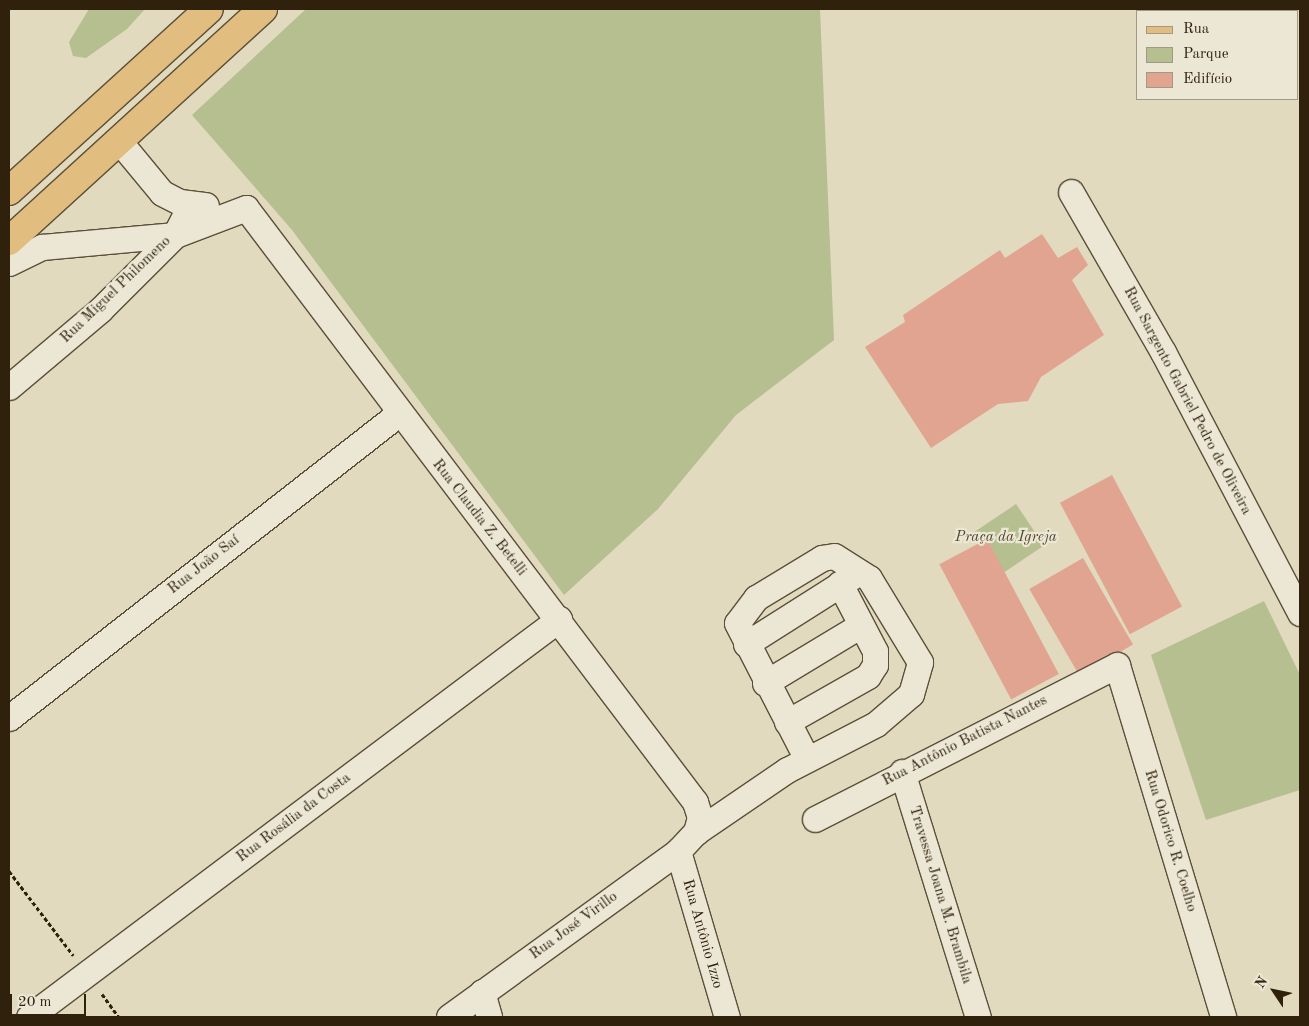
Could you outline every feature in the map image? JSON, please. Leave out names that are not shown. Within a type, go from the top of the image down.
[{"type":"main road","points":[[9,191],[209,9]]},
{"type":"main road","points":[[9,241],[263,9]]},
{"type":"street","points":[[120,141],[162,194],[191,204],[246,208]]},
{"type":"street","name":"Rua Sargento Gabriel Pedro de Oliveira","points":[[1070,192],[1163,352],[1300,613]]},
{"type":"street","name":"Rua Miguel Philomeno","points":[[9,387],[100,310],[175,234],[191,204]]},
{"type":"street","points":[[9,263],[42,247],[175,234],[246,208]]},
{"type":"street","name":"Rua Claudia Z. Betelli","points":[[246,208],[482,526],[559,619],[694,802],[700,817],[696,832]]},
{"type":"street","name":"Rua João Saí","points":[[9,718],[399,412]]},
{"type":"street","points":[[787,722],[873,670],[875,651],[861,625],[850,578],[839,558],[828,557],[756,598],[737,623],[765,683],[807,759]]},
{"type":"street","points":[[746,644],[850,578]]},
{"type":"street","name":"Rua José Virillo","points":[[450,1017],[678,851],[696,832],[807,759],[876,724],[911,694],[918,681],[920,662],[869,578],[850,578]]},
{"type":"street","name":"Rua Rosália da Costa","points":[[29,1017],[559,619]]},
{"type":"street","points":[[765,683],[861,625]]},
{"type":"street","name":"Rua Antônio Batista Nantes","points":[[815,819],[902,772],[1117,665]]},
{"type":"street","name":"Rua Odorico R. Coelho","points":[[1117,665],[1223,1017]]},
{"type":"street","name":"Travessa Joana M. Brambila","points":[[902,772],[978,1017]]},
{"type":"street","name":"Rua Antônio Izzo","points":[[678,851],[727,1017]]},
{"type":"street","points":[[482,992],[489,1017]]},
{"type":"path","points":[[9,871],[119,1017]]},
{"type":"green space","points":[[89,9],[145,9],[127,29],[86,58],[73,56],[69,42]]},
{"type":"green space","points":[[306,9],[820,9],[834,340],[736,415],[658,509],[564,595],[292,230],[192,115]]},
{"type":"green space","name":"Praça da Igreja","points":[[1016,504],[1044,545],[1001,575],[973,533]]},
{"type":"green space","points":[[1264,601],[1300,675],[1300,790],[1206,820],[1151,655]]},
{"type":"building","points":[[1042,234],[1058,258],[1077,247],[1088,265],[1072,280],[1104,335],[1041,377],[1028,401],[998,404],[931,448],[865,347],[905,322],[903,315],[1000,250],[1005,258]]},
{"type":"building","points":[[1112,475],[1182,607],[1130,634],[1060,503]]},
{"type":"building","points":[[987,539],[1059,674],[1011,699],[939,564]]},
{"type":"building","points":[[1083,558],[1133,645],[1079,676],[1029,589]]}]
